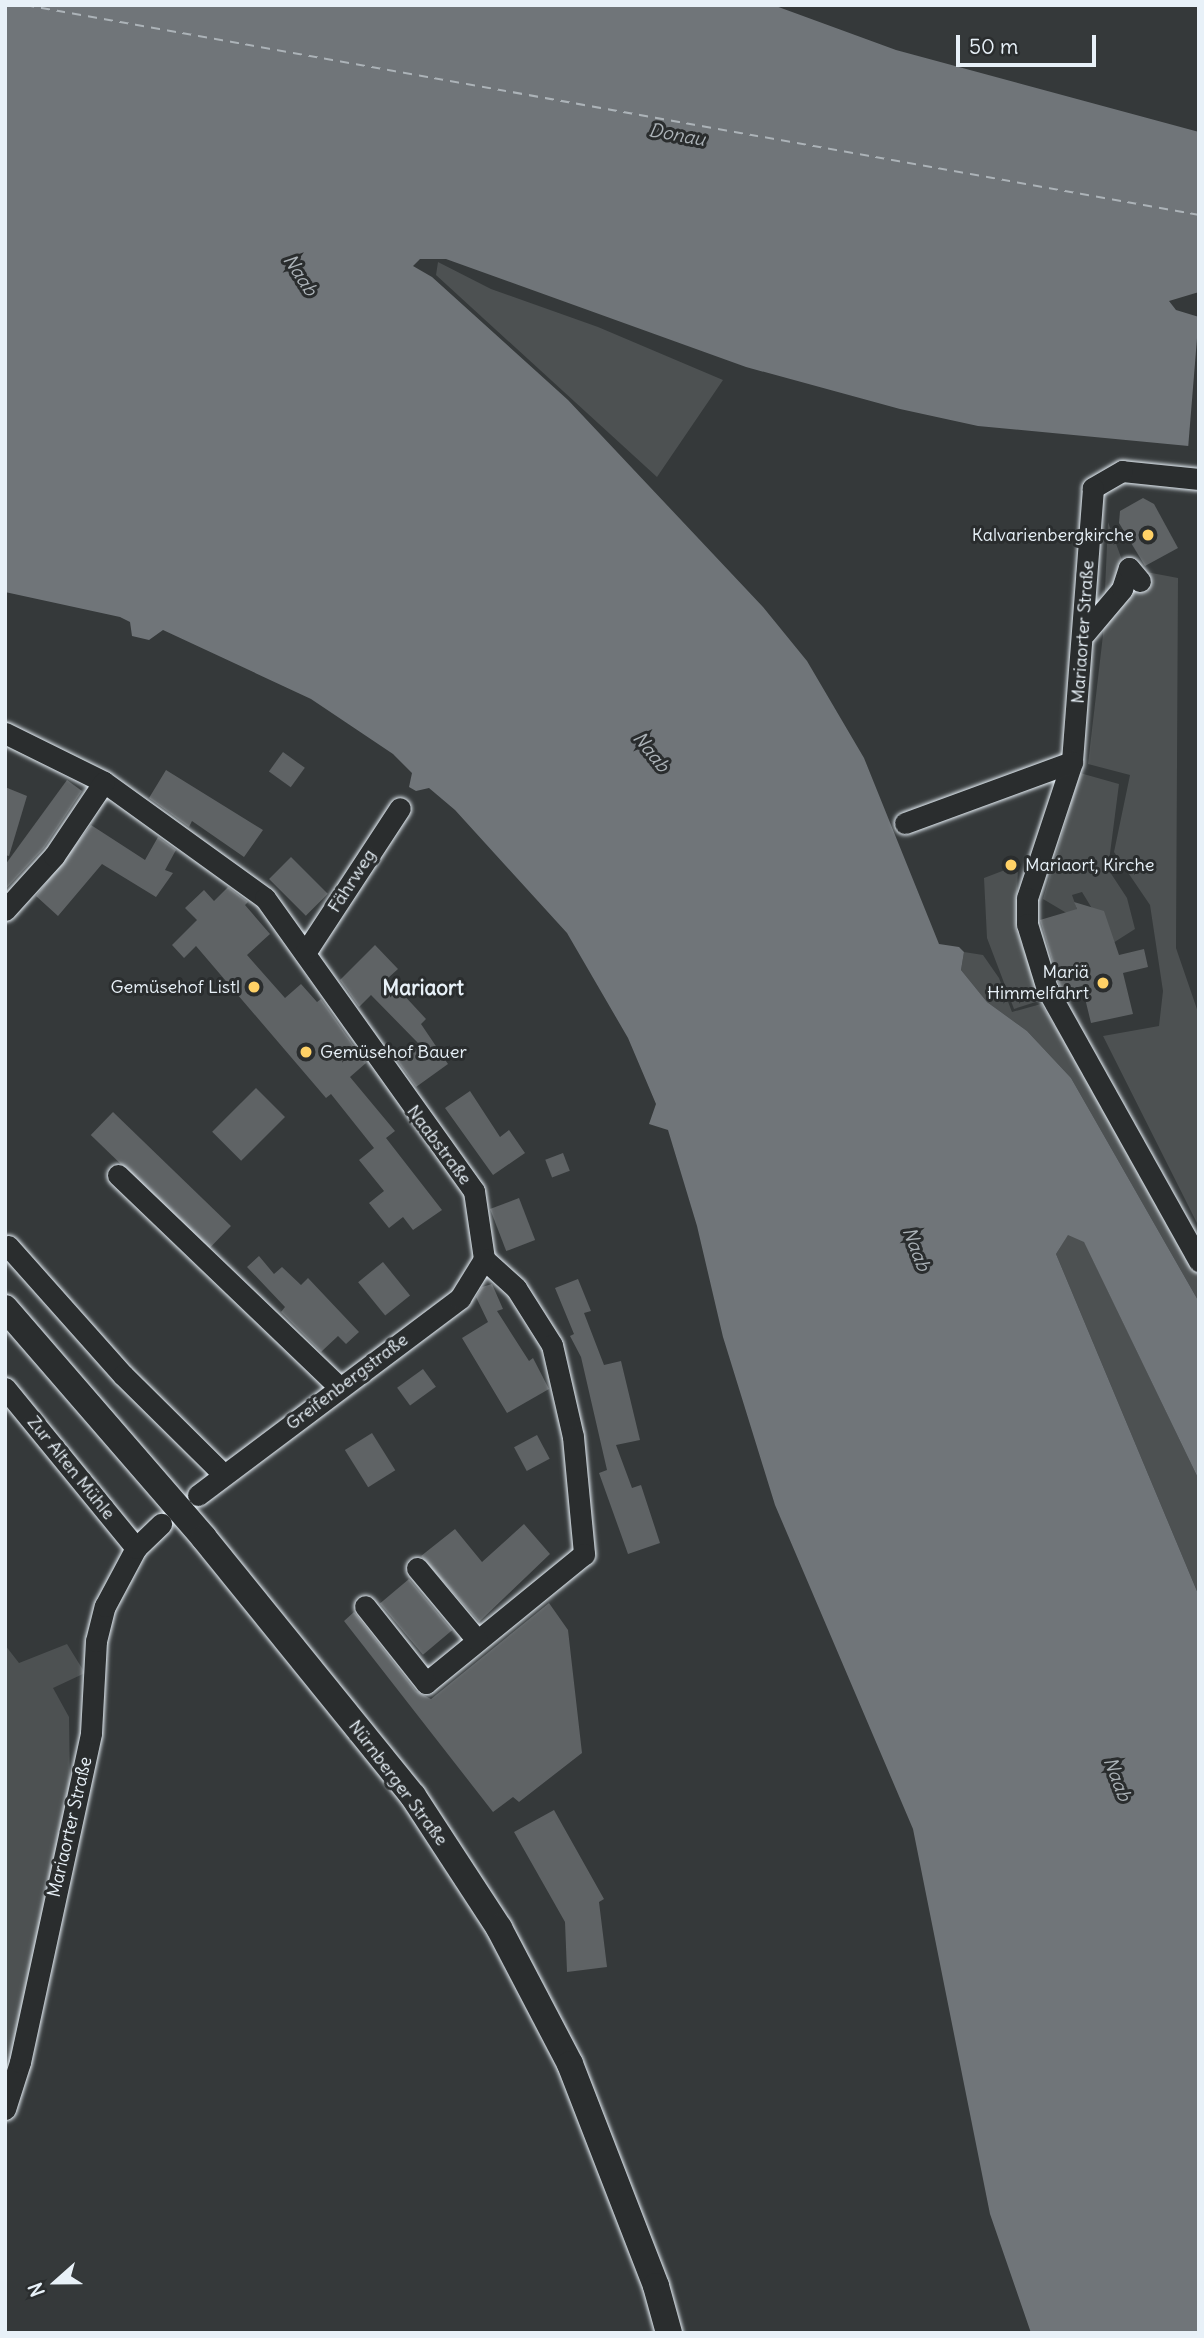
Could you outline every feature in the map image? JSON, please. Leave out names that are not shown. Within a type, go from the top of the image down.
[{"type":"main road","name":"Nürnberger Straße","points":[[5,1308],[204,1538],[412,1796],[499,1928],[570,2064],[656,2286],[669,2333]]},
{"type":"street","name":"Mariaorter Straße","points":[[1199,479],[1122,471],[1093,488],[1085,633],[1072,762],[1027,898],[1027,925],[1048,989],[1199,1261]]},
{"type":"street","points":[[1085,633],[1122,589],[1129,568],[1140,581]]},
{"type":"street","name":"Naabstraße","points":[[5,733],[103,782],[265,898],[474,1191],[484,1259]]},
{"type":"street","points":[[905,822],[1072,762]]},
{"type":"street","points":[[5,910],[54,856],[103,782]]},
{"type":"street","name":"Fährweg","points":[[305,953],[400,808]]},
{"type":"street","points":[[118,1175],[340,1387]]},
{"type":"street","points":[[8,1246],[123,1375],[224,1475]]},
{"type":"street","points":[[365,1606],[426,1683],[584,1554],[573,1437],[552,1345],[516,1288],[484,1259]]},
{"type":"street","name":"Greifenbergstraße","points":[[198,1495],[460,1298],[484,1259]]},
{"type":"street","name":"Zur Alten Mühle","points":[[5,1388],[136,1548]]},
{"type":"street","points":[[136,1548],[161,1524]]},
{"type":"street","name":"Mariaorter Straße","points":[[5,2109],[20,2062],[91,1733],[96,1641],[105,1606],[136,1548]]},
{"type":"street","points":[[417,1568],[477,1640]]},
{"type":"shaded area","points":[[438,262],[491,289],[598,327],[723,380],[657,477],[436,275]]},
{"type":"shaded area","points":[[1108,522],[1125,568],[1178,578],[1176,948],[1199,1015],[1199,1227],[1103,1036],[1159,1026],[1163,991],[1150,905],[1114,852],[1130,775],[1088,764],[1103,635]]},
{"type":"shaded area","points":[[1080,773],[1119,784],[1108,869],[1127,898],[1135,929],[1113,943],[1082,892],[1072,895],[1077,909],[1070,915],[1043,899]]},
{"type":"shaded area","points":[[1018,865],[1016,929],[1042,1000],[1014,1009],[987,938],[984,878]]},
{"type":"shaded area","points":[[964,952],[983,955],[999,978],[1012,1012],[1041,1004],[1140,1163],[1199,1272],[1199,1302],[1071,1078],[1027,1031],[987,1002],[961,970]]},
{"type":"shaded area","points":[[1068,1234],[1084,1241],[1199,1480],[1199,1596],[1056,1254]]},
{"type":"shaded area","points":[[67,1644],[85,1673],[53,1688],[69,1717],[70,1786],[5,2102],[5,1645],[19,1663]]},
{"type":"water","points":[[5,5],[773,5],[896,50],[1199,132],[1199,292],[1169,301],[1176,310],[1199,317],[1199,447],[978,426],[900,409],[746,367],[446,259],[420,259],[413,266],[432,277],[568,400],[763,607],[807,661],[864,758],[939,944],[959,947],[964,952],[961,970],[987,1002],[1027,1031],[1071,1078],[1199,1302],[1199,1480],[1084,1242],[1068,1235],[1056,1254],[1199,1596],[1199,2333],[1031,2333],[990,2214],[913,1829],[775,1505],[723,1337],[697,1226],[668,1130],[649,1124],[656,1104],[628,1038],[567,933],[455,810],[429,788],[416,791],[409,787],[412,773],[393,754],[311,699],[163,630],[149,640],[132,636],[130,622],[120,617],[5,592]]},
{"type":"pier","points":[[1199,314],[1199,451],[1188,449]]},
{"type":"building","name":"Kalvarienbergkirche","points":[[1143,498],[1154,504],[1178,548],[1145,566],[1119,523],[1120,511]]},
{"type":"building","points":[[283,752],[305,768],[291,787],[269,771]]},
{"type":"building","points":[[166,770],[263,830],[244,857],[192,821],[189,827],[149,798]]},
{"type":"building","points":[[67,780],[82,791],[44,848],[5,890],[5,865]]},
{"type":"building","points":[[5,787],[27,796],[9,856],[5,855]]},
{"type":"building","points":[[91,825],[145,860],[158,837],[176,850],[165,870],[173,873],[156,897],[102,864],[58,916],[36,896]]},
{"type":"building","points":[[291,857],[328,894],[306,916],[269,879]]},
{"type":"building","points":[[228,887],[248,902],[245,905],[270,934],[247,955],[285,998],[301,984],[317,1002],[321,999],[366,1063],[350,1077],[395,1131],[386,1138],[442,1210],[413,1230],[403,1217],[389,1228],[369,1203],[384,1191],[359,1160],[374,1148],[331,1094],[326,1098],[196,946],[184,958],[172,945],[197,920],[185,908],[204,890],[214,901]]},
{"type":"building","name":"Mariä Himmelfahrt","points":[[1074,902],[1104,911],[1119,955],[1144,949],[1148,967],[1123,973],[1133,1014],[1091,1023],[1082,986],[1063,991],[1059,984],[1040,920],[1077,909]]},
{"type":"building","points":[[375,945],[398,969],[388,978],[426,1019],[421,1024],[448,1064],[416,1087],[396,1059],[418,1043],[371,995],[359,1007],[340,980]]},
{"type":"building","points":[[256,1088],[285,1117],[241,1161],[212,1132]]},
{"type":"building","points":[[470,1091],[500,1137],[509,1130],[525,1153],[493,1175],[445,1108]]},
{"type":"building","points":[[113,1112],[231,1226],[209,1249],[91,1135]]},
{"type":"building","points":[[563,1153],[570,1171],[552,1178],[545,1160]]},
{"type":"building","points":[[519,1198],[535,1240],[506,1251],[490,1209]]},
{"type":"building","points":[[259,1256],[274,1274],[282,1267],[301,1285],[308,1278],[359,1332],[346,1344],[338,1336],[321,1352],[281,1312],[285,1307],[247,1267]]},
{"type":"building","points":[[383,1262],[410,1295],[385,1316],[358,1282]]},
{"type":"building","points":[[578,1279],[591,1311],[584,1313],[604,1365],[621,1361],[640,1440],[616,1445],[632,1488],[641,1485],[660,1543],[628,1554],[599,1473],[607,1470],[581,1357],[570,1336],[574,1334],[555,1288]]},
{"type":"building","points":[[492,1284],[503,1309],[497,1311],[529,1361],[533,1358],[549,1389],[507,1413],[462,1338],[488,1322],[476,1297],[482,1287]]},
{"type":"building","points":[[423,1369],[436,1387],[410,1406],[397,1388]]},
{"type":"building","points":[[372,1433],[395,1470],[368,1487],[345,1450]]},
{"type":"building","points":[[537,1435],[550,1459],[527,1471],[514,1447]]},
{"type":"building","points":[[524,1524],[550,1554],[479,1622],[421,1556],[455,1529],[482,1562]]},
{"type":"building","points":[[409,1579],[452,1630],[423,1655],[380,1603]]},
{"type":"building","points":[[549,1603],[568,1630],[582,1753],[519,1802],[513,1797],[493,1812],[344,1621],[354,1612],[416,1691],[431,1699]]},
{"type":"building","points":[[554,1810],[604,1899],[599,1902],[607,1967],[567,1972],[565,1922],[514,1832]]},
{"type":"ferry route","points":[[25,5],[1199,215]]},
{"type":"railway","points":[[1199,573],[1199,767]]},
{"type":"place","name":"Kalvarienbergkirche","points":[[1148,535]]},
{"type":"place","name":"Mariaort, Kirche","points":[[1011,865]]},
{"type":"place","name":"Mariä Himmelfahrt","points":[[1103,983]]},
{"type":"place","name":"Gemüsehof Listl","points":[[254,987]]},
{"type":"place","name":"Gemüsehof Bauer","points":[[306,1052]]},
{"type":"district","name":"Mariaort","points":[[423,988]]},
{"type":"water label","name":"Donau","points":[[677,135]]},
{"type":"water label","name":"Naab","points":[[300,275]]},
{"type":"water label","name":"Naab","points":[[651,752]]},
{"type":"water label","name":"Naab","points":[[916,1249]]},
{"type":"water label","name":"Naab","points":[[1117,1779]]}]
